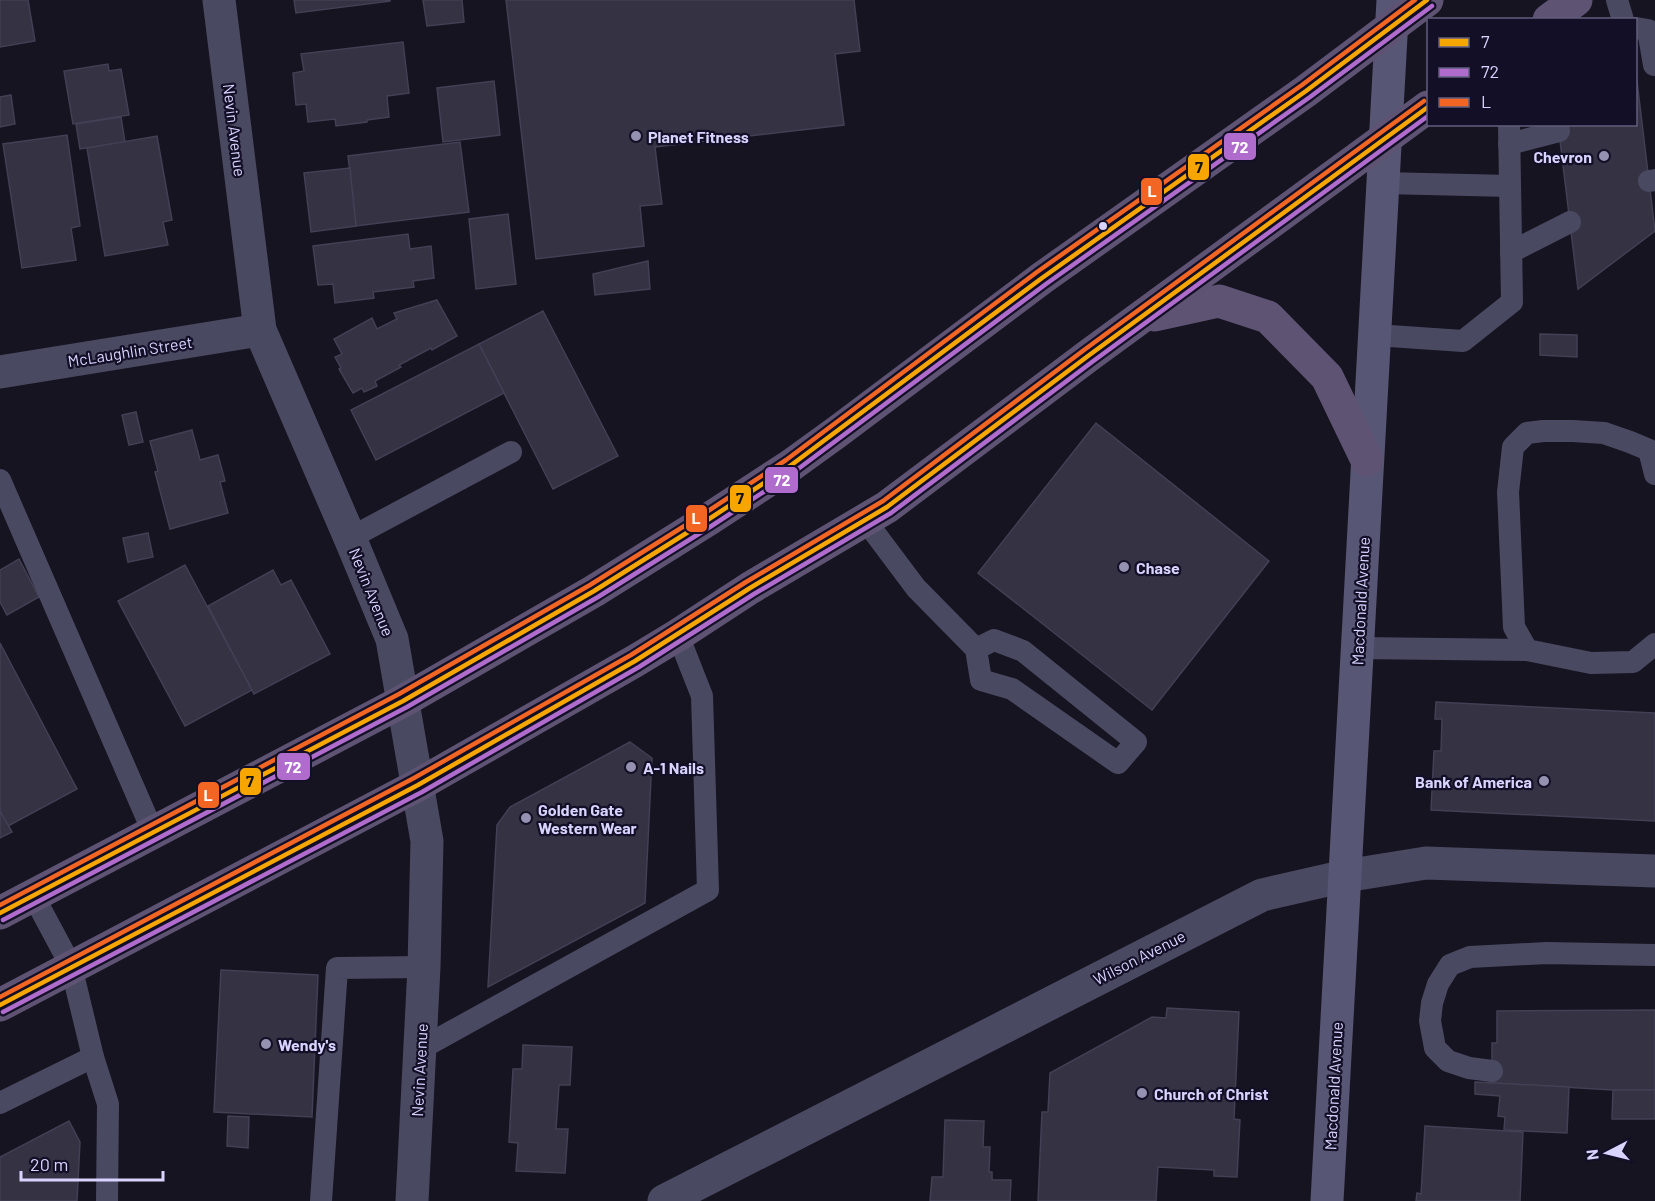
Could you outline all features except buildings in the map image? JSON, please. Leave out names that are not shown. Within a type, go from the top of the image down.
[{"type":"main road","points":[[0,913],[403,701],[594,591],[790,466],[1042,278],[1306,91],[1392,13],[1427,0]]},
{"type":"main road","points":[[1552,18],[1576,0]]},
{"type":"main road","points":[[0,1005],[418,784],[678,635],[750,588],[887,507],[1427,108]]},
{"type":"main road","points":[[1142,318],[1219,301],[1268,317],[1327,377],[1367,460]]},
{"type":"street","name":"Nevin Avenue","points":[[219,0],[260,330],[392,639],[428,841],[412,1201]]},
{"type":"street","name":"Macdonald Avenue","points":[[1327,1201],[1392,13]]},
{"type":"street","name":"McLaughlin Street","points":[[0,372],[260,330]]},
{"type":"street","name":"Wilson Avenue","points":[[664,1201],[1262,895],[1345,876],[1426,863],[1655,872]]},
{"type":"lane","points":[[1617,0],[1622,18]]},
{"type":"lane","points":[[1637,28],[1648,30],[1655,65],[1637,70]]},
{"type":"lane","points":[[1375,335],[1463,341],[1512,302],[1509,134],[1558,131]]},
{"type":"lane","points":[[1383,183],[1510,186]]},
{"type":"lane","points":[[1511,252],[1570,222]]},
{"type":"lane","points":[[1527,650],[1514,627],[1508,492],[1513,447],[1527,433],[1573,431],[1604,433],[1652,450],[1655,474]]},
{"type":"lane","points":[[350,538],[512,452]]},
{"type":"lane","points":[[0,480],[153,832]]},
{"type":"lane","points":[[865,520],[916,588],[976,649],[981,680],[1012,689],[1118,763],[1136,742],[1023,651],[994,640],[976,649]]},
{"type":"lane","points":[[420,1049],[708,890],[702,696],[678,635]]},
{"type":"lane","points":[[1358,648],[1527,650],[1591,663],[1633,662],[1655,644]]},
{"type":"lane","points":[[33,895],[71,966],[93,1057],[108,1104],[107,1201]]},
{"type":"lane","points":[[1492,1071],[1469,1068],[1448,1061],[1435,1048],[1430,1021],[1432,1004],[1438,984],[1450,965],[1470,957],[1546,953],[1655,954]]},
{"type":"lane","points":[[321,1201],[337,968],[424,967]]},
{"type":"lane","points":[[0,1103],[93,1057]]},
{"type":"transit line","name":"L","points":[[0,905],[399,694],[590,585],[705,513],[786,460],[1037,272],[1302,85],[1415,0]]},
{"type":"transit line","name":"7","points":[[0,913],[403,701],[594,591],[709,519],[790,466],[1042,278],[1306,91],[1427,0]]},
{"type":"transit line","name":"72","points":[[3,920],[407,707],[598,597],[713,525],[794,472],[1046,284],[1310,97],[1432,6]]},
{"type":"transit line","name":"L","points":[[0,997],[414,778],[631,655],[746,582],[883,501],[1084,350],[1424,101]]},
{"type":"transit line","name":"7","points":[[0,1005],[418,785],[635,661],[750,588],[887,507],[1088,356],[1427,108]]},
{"type":"transit line","name":"72","points":[[3,1012],[422,792],[639,667],[754,594],[891,513],[1092,362],[1427,117]]},
{"type":"place","name":"Planet Fitness","points":[[636,136]]},
{"type":"place","name":"Chevron","points":[[1604,156]]},
{"type":"place","name":"Chase","points":[[1124,567]]},
{"type":"place","name":"A-1 Nails","points":[[631,767]]},
{"type":"place","name":"Bank of America","points":[[1544,781]]},
{"type":"place","name":"Golden Gate Western Wear","points":[[526,818]]},
{"type":"place","name":"Wendy's","points":[[266,1044]]},
{"type":"place","name":"Church of Christ","points":[[1142,1093]]}]
